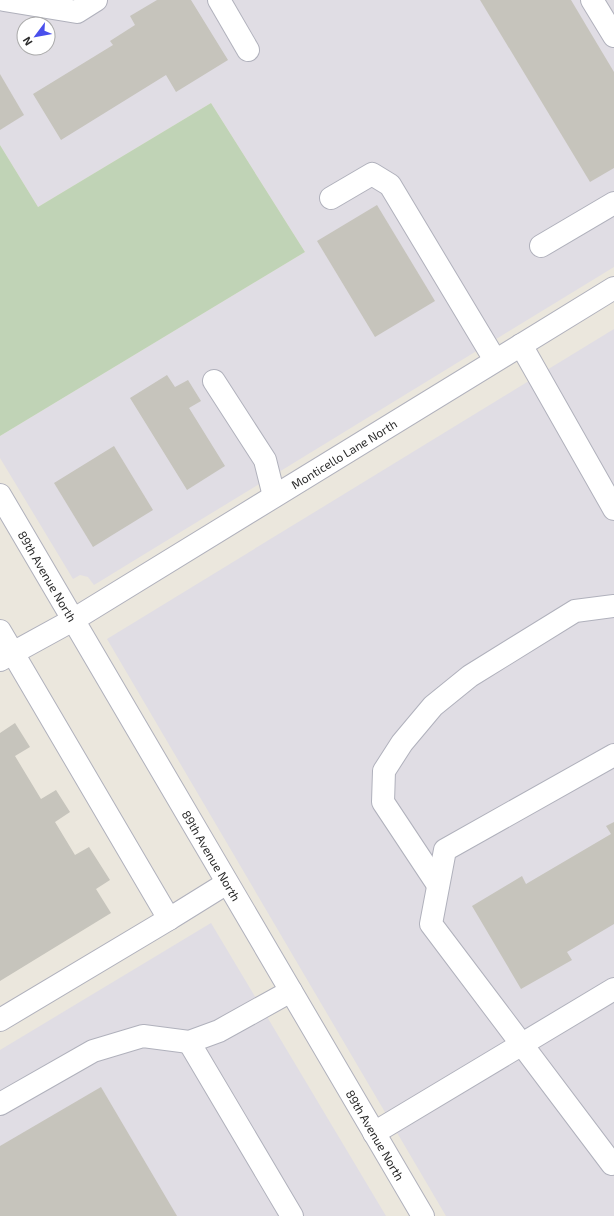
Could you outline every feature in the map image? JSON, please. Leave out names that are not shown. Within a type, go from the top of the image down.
[{"type":"street","points":[[4,0],[77,12],[96,0]]},
{"type":"street","points":[[219,0],[248,50]]},
{"type":"street","points":[[592,0],[614,36]]},
{"type":"street","points":[[331,198],[372,174],[390,185],[495,360]]},
{"type":"street","points":[[541,246],[614,202]]},
{"type":"street","name":"Monticello Lane North","points":[[6,657],[73,620],[614,288]]},
{"type":"street","points":[[521,345],[614,510]]},
{"type":"street","points":[[214,381],[265,460],[274,496]]},
{"type":"street","name":"89th Avenue North","points":[[0,495],[423,1216]]},
{"type":"street","points":[[438,885],[383,802],[384,770],[402,743],[433,706],[470,676],[575,611],[614,606]]},
{"type":"street","points":[[0,631],[6,657],[169,919]]},
{"type":"street","points":[[614,755],[445,850],[432,924],[612,1164],[614,1162]]},
{"type":"street","points":[[0,1020],[227,884]]},
{"type":"street","points":[[374,1133],[614,989]]},
{"type":"street","points":[[0,1104],[93,1051],[143,1036],[189,1042],[219,1031],[291,991]]},
{"type":"street","points":[[189,1042],[292,1216]]},
{"type":"shaded area","points":[[0,0],[614,0],[614,267],[94,585],[88,577],[80,575],[73,579],[0,458],[0,436],[305,252],[211,103],[38,207],[0,145]]},
{"type":"shaded area","points":[[614,329],[614,1216],[446,1216],[107,639]]},
{"type":"shaded area","points":[[211,923],[386,1216],[0,1216],[0,1050]]},
{"type":"green space","points":[[211,103],[305,252],[0,436],[0,145],[38,207]]},
{"type":"building","points":[[157,0],[191,0],[228,60],[176,92],[166,75],[61,140],[33,94],[113,45],[110,41],[135,25],[130,16]]},
{"type":"building","points":[[480,0],[571,0],[614,72],[614,168],[590,182]]},
{"type":"building","points":[[0,74],[24,115],[0,130]]},
{"type":"building","points":[[377,205],[435,301],[375,337],[317,241]]},
{"type":"building","points":[[167,375],[175,387],[188,380],[201,401],[189,408],[225,466],[187,490],[130,398]]},
{"type":"building","points":[[114,446],[153,510],[93,547],[54,483]]},
{"type":"building","points":[[15,723],[30,747],[15,756],[41,799],[56,790],[70,812],[55,822],[75,855],[89,847],[110,880],[96,889],[111,913],[0,981],[0,733]]},
{"type":"building","points":[[614,822],[614,924],[567,952],[572,960],[521,989],[472,906],[522,876],[526,884],[611,834],[606,826]]},
{"type":"building","points":[[101,1087],[177,1216],[0,1216],[0,1146]]}]
